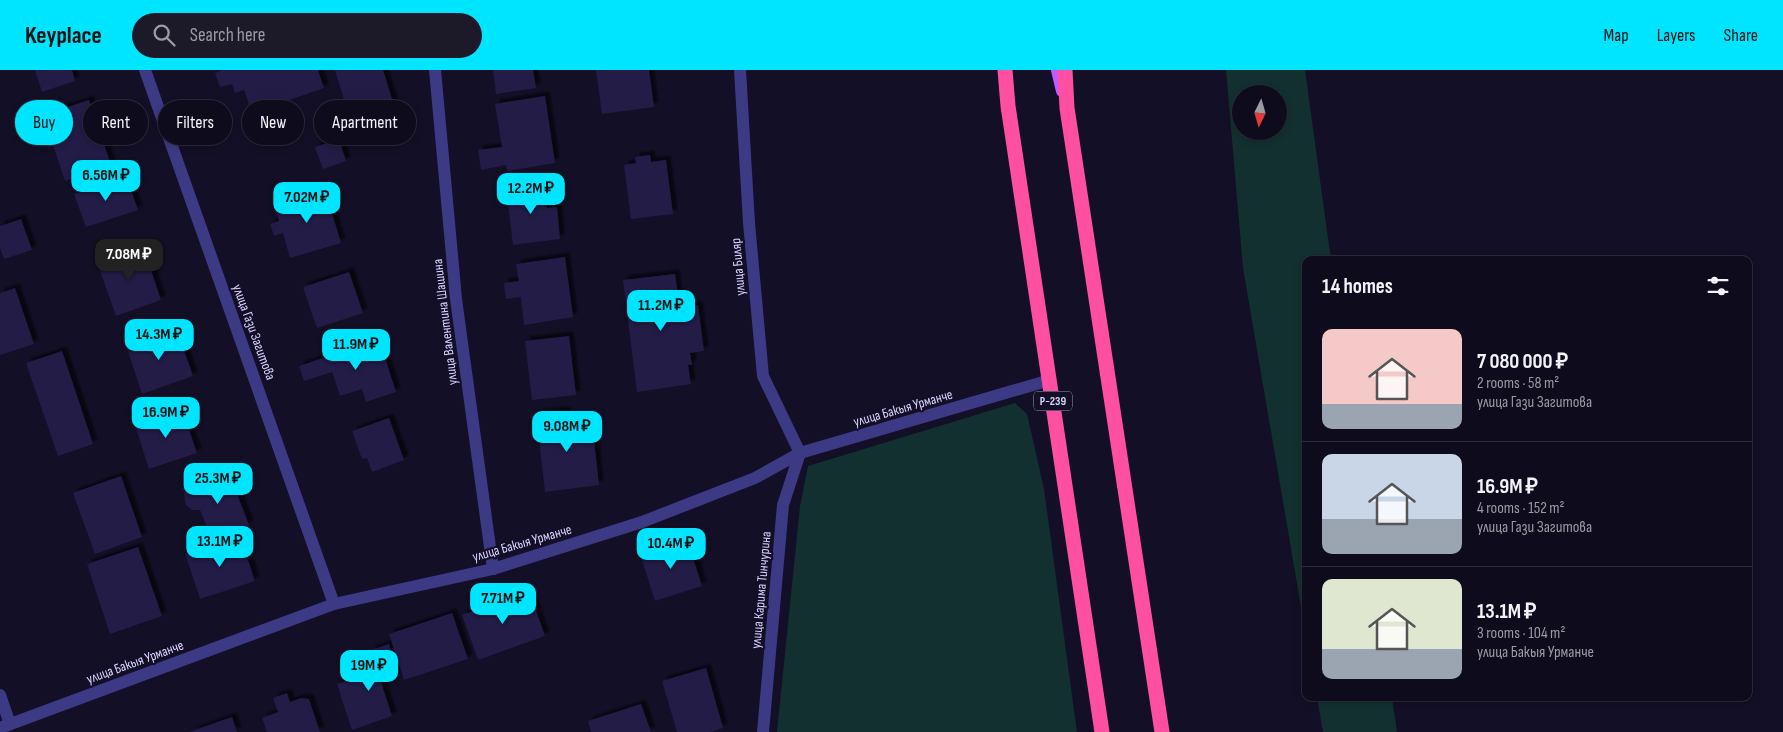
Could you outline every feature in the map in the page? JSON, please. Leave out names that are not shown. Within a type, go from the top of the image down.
[{"type":"highway","name":"Р-239","points":[[1005,70],[1008,106],[1102,732]]},
{"type":"highway","points":[[1065,70],[1067,108],[1162,732]]},
{"type":"main road","points":[[1056,70],[1067,108]]},
{"type":"street","name":"улица Гази Загитова","points":[[145,70],[334,604]]},
{"type":"street","name":"улица Валентина Шашина","points":[[435,70],[456,299],[494,569]]},
{"type":"street","name":"улица Биляр","points":[[740,70],[749,223],[763,376],[800,453]]},
{"type":"street","name":"улица Бакыя Урманче","points":[[5,726],[334,604],[494,569],[642,522],[755,478],[800,453],[1050,380]]},
{"type":"street","name":"улица Карима Тинчурина","points":[[763,732],[783,505],[800,453]]},
{"type":"street","points":[[0,695],[5,726]]},
{"type":"green space","points":[[1226,70],[1305,70],[1330,256],[1302,256],[1302,613],[1243,268],[1232,140],[1288,140],[1288,85],[1232,85],[1232,140]]},
{"type":"green space","points":[[1015,403],[1027,414],[1044,489],[1077,732],[777,732],[800,506],[808,466]]},
{"type":"green space","points":[[1318,701],[1392,701],[1397,732],[1323,732]]},
{"type":"building","points":[[35,70],[72,70],[75,81],[42,92]]},
{"type":"building","points":[[222,70],[318,70],[324,88],[289,100],[247,100],[244,90],[235,93],[232,84],[220,87],[215,73]]},
{"type":"building","points":[[335,70],[383,70],[392,100],[344,100]]},
{"type":"building","points":[[493,70],[533,70],[536,88],[496,94]]},
{"type":"building","points":[[596,70],[649,70],[654,107],[602,114]]},
{"type":"building","points":[[545,96],[555,163],[507,171],[506,165],[481,170],[478,150],[502,147],[495,104]]},
{"type":"building","points":[[83,102],[83,145],[104,145],[111,165],[65,181],[53,145],[73,145],[73,105]]},
{"type":"building","points":[[321,145],[341,145],[346,161],[323,169],[315,147]]},
{"type":"building","points":[[650,155],[651,162],[666,160],[673,214],[631,219],[624,165],[636,163],[635,157]]},
{"type":"building","points":[[126,176],[138,210],[86,227],[74,194]]},
{"type":"building","points":[[544,182],[547,208],[557,207],[560,239],[513,245],[506,186]]},
{"type":"building","points":[[325,190],[341,243],[290,258],[283,233],[274,236],[270,224],[279,221],[275,206]]},
{"type":"building","points":[[21,219],[32,250],[4,259],[0,248],[0,226]]},
{"type":"building","points":[[143,246],[161,300],[116,316],[97,262]]},
{"type":"building","points":[[565,257],[573,317],[524,325],[521,297],[506,299],[504,283],[519,281],[516,264]]},
{"type":"building","points":[[349,272],[363,313],[317,328],[303,287]]},
{"type":"building","points":[[675,274],[678,296],[682,295],[684,307],[698,305],[704,351],[690,353],[692,365],[688,365],[691,384],[637,392],[623,280]]},
{"type":"building","points":[[15,288],[34,344],[0,355],[0,293]]},
{"type":"building","points":[[176,328],[193,376],[142,394],[126,345]]},
{"type":"building","points":[[569,336],[576,395],[532,400],[525,341]]},
{"type":"building","points":[[379,339],[396,392],[366,402],[362,389],[340,396],[332,372],[304,381],[299,366]]},
{"type":"building","points":[[62,351],[93,444],[58,456],[26,363]]},
{"type":"building","points":[[182,409],[197,453],[149,469],[135,425]]},
{"type":"building","points":[[565,411],[567,425],[592,422],[599,485],[545,492],[536,414]]},
{"type":"building","points":[[389,418],[404,460],[372,472],[367,458],[362,459],[352,431]]},
{"type":"building","points":[[229,473],[249,525],[212,539],[200,510],[192,510],[186,505],[184,494],[189,488]]},
{"type":"building","points":[[121,476],[142,537],[95,554],[73,493]]},
{"type":"building","points":[[240,536],[255,581],[200,599],[185,554]]},
{"type":"building","points":[[687,539],[702,586],[655,601],[640,554]]},
{"type":"building","points":[[138,547],[162,616],[110,634],[87,564]]},
{"type":"building","points":[[529,591],[545,636],[478,660],[462,615]]},
{"type":"building","points":[[452,613],[468,659],[404,680],[389,634]]},
{"type":"building","points":[[389,644],[398,674],[380,679],[392,716],[352,730],[337,684],[378,671],[371,650]]},
{"type":"building","points":[[706,668],[723,728],[711,732],[677,732],[662,681]]},
{"type":"building","points":[[287,693],[290,702],[301,698],[309,699],[320,732],[267,732],[262,718],[278,712],[273,698]]},
{"type":"building","points":[[641,704],[651,732],[591,732],[588,721]]},
{"type":"building","points":[[232,717],[237,732],[189,732]]}]
